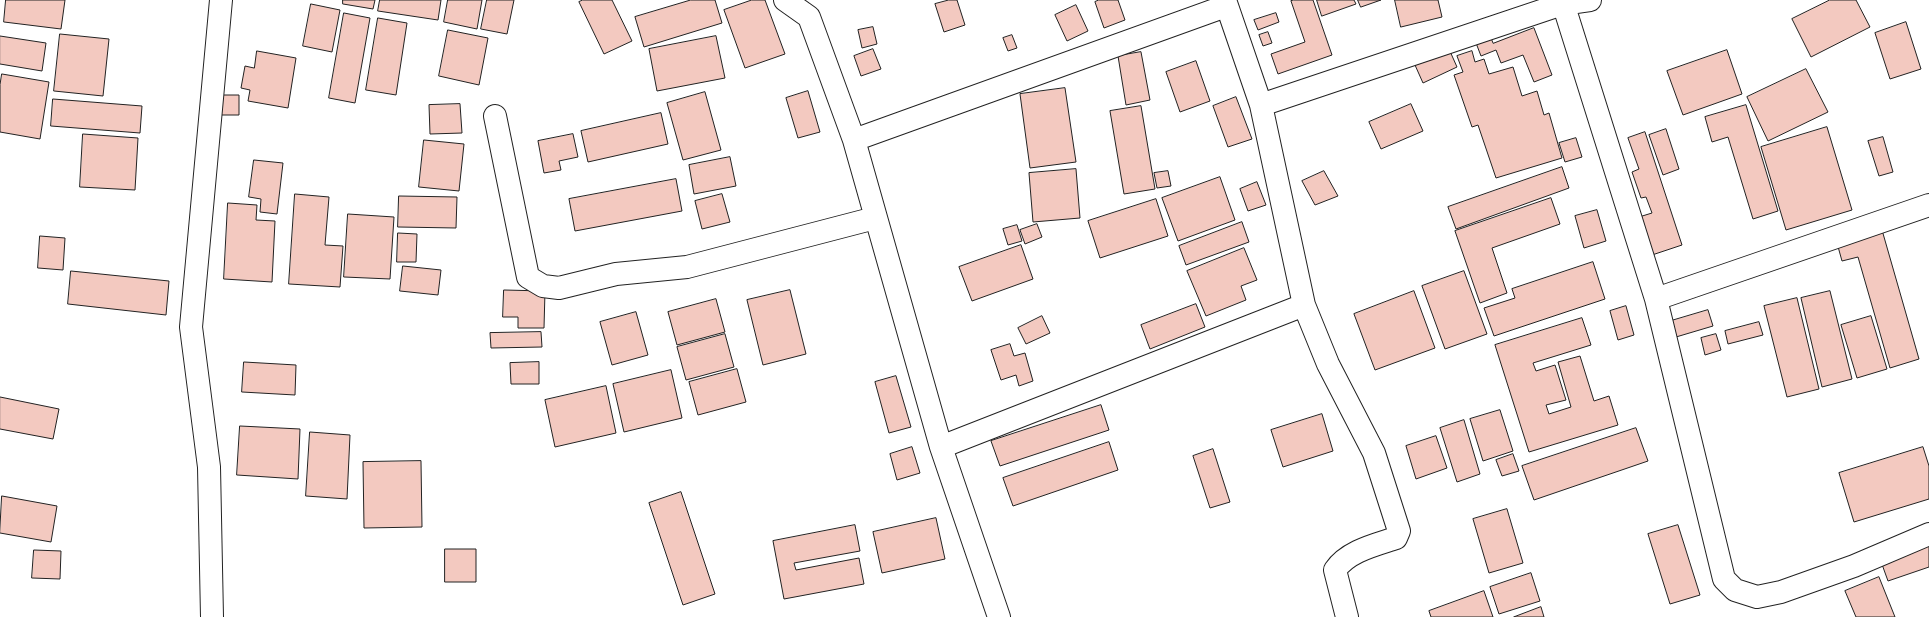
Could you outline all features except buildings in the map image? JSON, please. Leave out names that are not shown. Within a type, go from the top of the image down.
[{"type":"street","points":[[212,617],[209,467],[191,327],[221,0]]},
{"type":"street","points":[[785,0],[812,8],[854,140],[941,447],[999,617]]},
{"type":"street","points":[[1261,105],[1562,2],[1590,0]]},
{"type":"street","points":[[1562,2],[1656,299],[1724,579],[1735,590],[1757,596],[1781,592],[1854,566],[1929,534]]},
{"type":"street","points":[[854,140],[1226,3],[1261,105],[1304,305],[1328,364],[1374,453],[1399,531],[1396,538],[1341,560],[1335,570],[1346,617]]},
{"type":"street","points":[[495,116],[528,277],[543,286],[559,288],[616,274],[687,267],[876,218]]},
{"type":"street","points":[[1656,299],[1929,205]]},
{"type":"street","points":[[941,447],[1304,305]]}]
